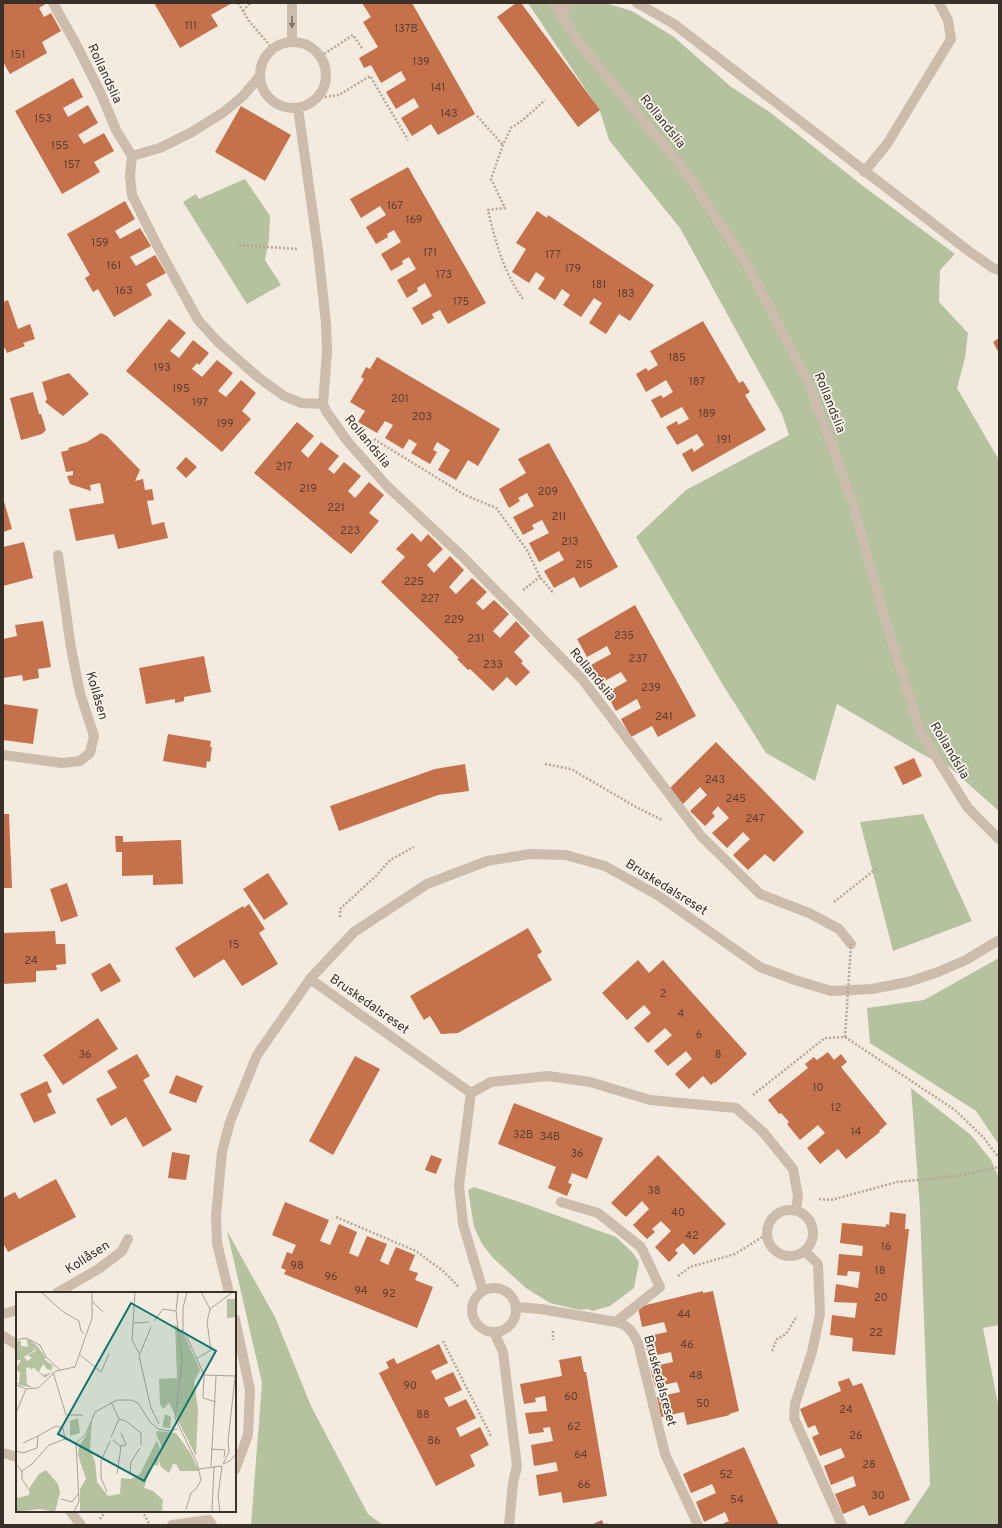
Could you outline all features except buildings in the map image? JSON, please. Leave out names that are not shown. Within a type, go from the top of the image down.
[{"type":"street","name":"Rollandslia","points":[[53,3],[77,46],[116,130],[132,156]]},
{"type":"street","points":[[292,3],[292,41]]},
{"type":"street","name":"Rollandslia","points":[[553,3],[582,45],[686,172],[748,266],[812,392],[852,500],[888,630],[921,733],[968,808],[999,839]]},
{"type":"street","points":[[560,12],[571,3]]},
{"type":"street","points":[[637,3],[674,24],[864,172],[970,252],[993,268],[999,270]]},
{"type":"street","points":[[864,172],[888,144],[951,39],[948,20],[939,3]]},
{"type":"street","points":[[292,41],[303,43],[313,48],[321,56],[325,66],[326,78],[324,88],[317,98],[298,108],[287,108],[276,104],[268,97],[262,88],[259,78],[260,67],[264,56],[272,48],[281,43],[292,41]]},
{"type":"street","points":[[259,78],[244,96],[224,112],[192,132],[160,148],[132,156],[130,176],[132,195],[159,249],[198,320],[218,342],[259,378],[284,396],[301,403],[323,404],[327,352],[318,250],[298,108]]},
{"type":"street","name":"Rollandslia","points":[[323,404],[326,411],[348,442],[387,486],[462,556],[582,679],[701,836],[760,894],[809,913],[839,929],[851,944]]},
{"type":"street","name":"Kollåsen","points":[[3,755],[62,763],[80,761],[90,753],[94,736],[80,693],[71,648],[58,555]]},
{"type":"street","name":"Bruskedalsreset","points":[[229,1292],[217,1242],[216,1216],[222,1152],[230,1122],[257,1055],[310,979],[354,932],[427,884],[487,861],[530,854],[566,855],[605,866],[659,896],[760,967],[831,991],[872,989],[908,982],[938,972],[966,960],[999,940]]},
{"type":"street","name":"Bruskedalsreset","points":[[310,979],[471,1093]]},
{"type":"street","points":[[483,1291],[463,1224],[459,1185],[471,1093],[491,1082],[548,1076],[590,1082],[650,1100],[736,1108],[763,1132],[794,1169],[798,1196],[796,1210]]},
{"type":"street","points":[[561,1202],[598,1213],[641,1246],[660,1287],[616,1322]]},
{"type":"street","points":[[796,1210],[803,1214],[812,1225],[813,1239],[810,1246],[798,1256],[782,1256],[775,1252],[770,1246],[767,1234],[768,1223],[773,1216],[780,1212],[796,1210]]},
{"type":"street","name":"Kollåsen","points":[[59,1292],[100,1268],[122,1251],[128,1239]]},
{"type":"street","points":[[805,1251],[818,1264],[820,1314],[814,1344],[795,1404],[794,1418],[842,1525]]},
{"type":"street","points":[[497,1288],[504,1290],[510,1294],[514,1300],[516,1315],[513,1322],[501,1331],[487,1331],[476,1322],[473,1316],[472,1309],[474,1302],[483,1291],[497,1288]]},
{"type":"street","name":"Bruskedalsreset","points":[[516,1307],[541,1309],[616,1322],[623,1324],[633,1332],[638,1343],[665,1454],[698,1525]]},
{"type":"street","points":[[3,1314],[16,1310]]},
{"type":"street","points":[[236,1324],[250,1390],[248,1435],[236,1467]]},
{"type":"street","points":[[494,1332],[503,1352],[517,1466],[513,1483],[509,1525]]},
{"type":"street","points":[[3,1336],[16,1345]]},
{"type":"street","points":[[3,1453],[16,1457]]},
{"type":"street","points":[[71,1512],[81,1525]]},
{"type":"street","points":[[172,1525],[211,1523],[215,1512]]},
{"type":"path","points":[[238,3],[249,21],[272,48]]},
{"type":"path","points":[[242,10],[250,3]]},
{"type":"path","points":[[321,56],[353,35],[362,48]]},
{"type":"path","points":[[317,98],[339,95],[370,76],[408,140]]},
{"type":"path","points":[[523,299],[515,288],[505,265],[493,230],[488,210],[505,208],[490,179],[511,128],[523,120],[545,100]]},
{"type":"path","points":[[477,116],[503,145]]},
{"type":"path","points":[[239,245],[318,250]]},
{"type":"path","points":[[371,438],[378,440],[465,495],[496,508],[526,550],[540,577],[554,594]]},
{"type":"path","points":[[545,764],[571,769],[636,807],[667,823]]},
{"type":"path","points":[[340,917],[340,909],[377,876],[390,860],[414,847]]},
{"type":"path","points":[[829,906],[877,868]]},
{"type":"path","points":[[845,1037],[851,944]]},
{"type":"path","points":[[736,1108],[826,1038],[845,1037],[955,1110],[984,1138],[999,1158]]},
{"type":"path","points":[[798,1196],[831,1200],[897,1182],[957,1176],[999,1167]]},
{"type":"path","points":[[336,1217],[416,1251],[443,1271],[474,1302]]},
{"type":"path","points":[[660,1287],[690,1267],[735,1254],[767,1234]]},
{"type":"path","points":[[772,1351],[777,1338],[786,1334],[805,1306],[819,1299]]},
{"type":"path","points":[[443,1342],[492,1438]]},
{"type":"path","points":[[143,1512],[150,1525]]},
{"type":"green space","points":[[528,3],[605,3],[632,11],[674,37],[730,86],[771,113],[863,186],[955,254],[940,270],[939,302],[968,333],[965,358],[957,388],[999,460],[999,811],[939,758],[929,758],[837,704],[815,781],[766,753],[723,685],[636,537],[686,490],[789,435],[782,414],[680,228],[609,140],[600,111]]},
{"type":"green space","points":[[245,179],[270,216],[269,239],[265,260],[281,285],[247,304],[183,202],[196,194],[199,199]]},
{"type":"green space","points":[[923,814],[972,921],[893,951],[860,822]]},
{"type":"green space","points":[[999,958],[999,1145],[976,1111],[870,1043],[867,1008],[924,1000]]},
{"type":"green space","points":[[911,1088],[971,1135],[991,1160],[999,1178],[999,1325],[983,1328],[999,1409],[999,1525],[903,1525],[930,1485],[920,1209]]},
{"type":"green space","points":[[474,1187],[616,1237],[632,1252],[639,1262],[634,1288],[610,1306],[592,1311],[588,1309],[580,1310],[550,1303],[526,1288],[493,1258],[482,1244],[474,1227],[468,1190]]},
{"type":"green space","points":[[227,1231],[275,1317],[311,1406],[368,1514],[383,1525],[251,1525],[262,1383]]}]
